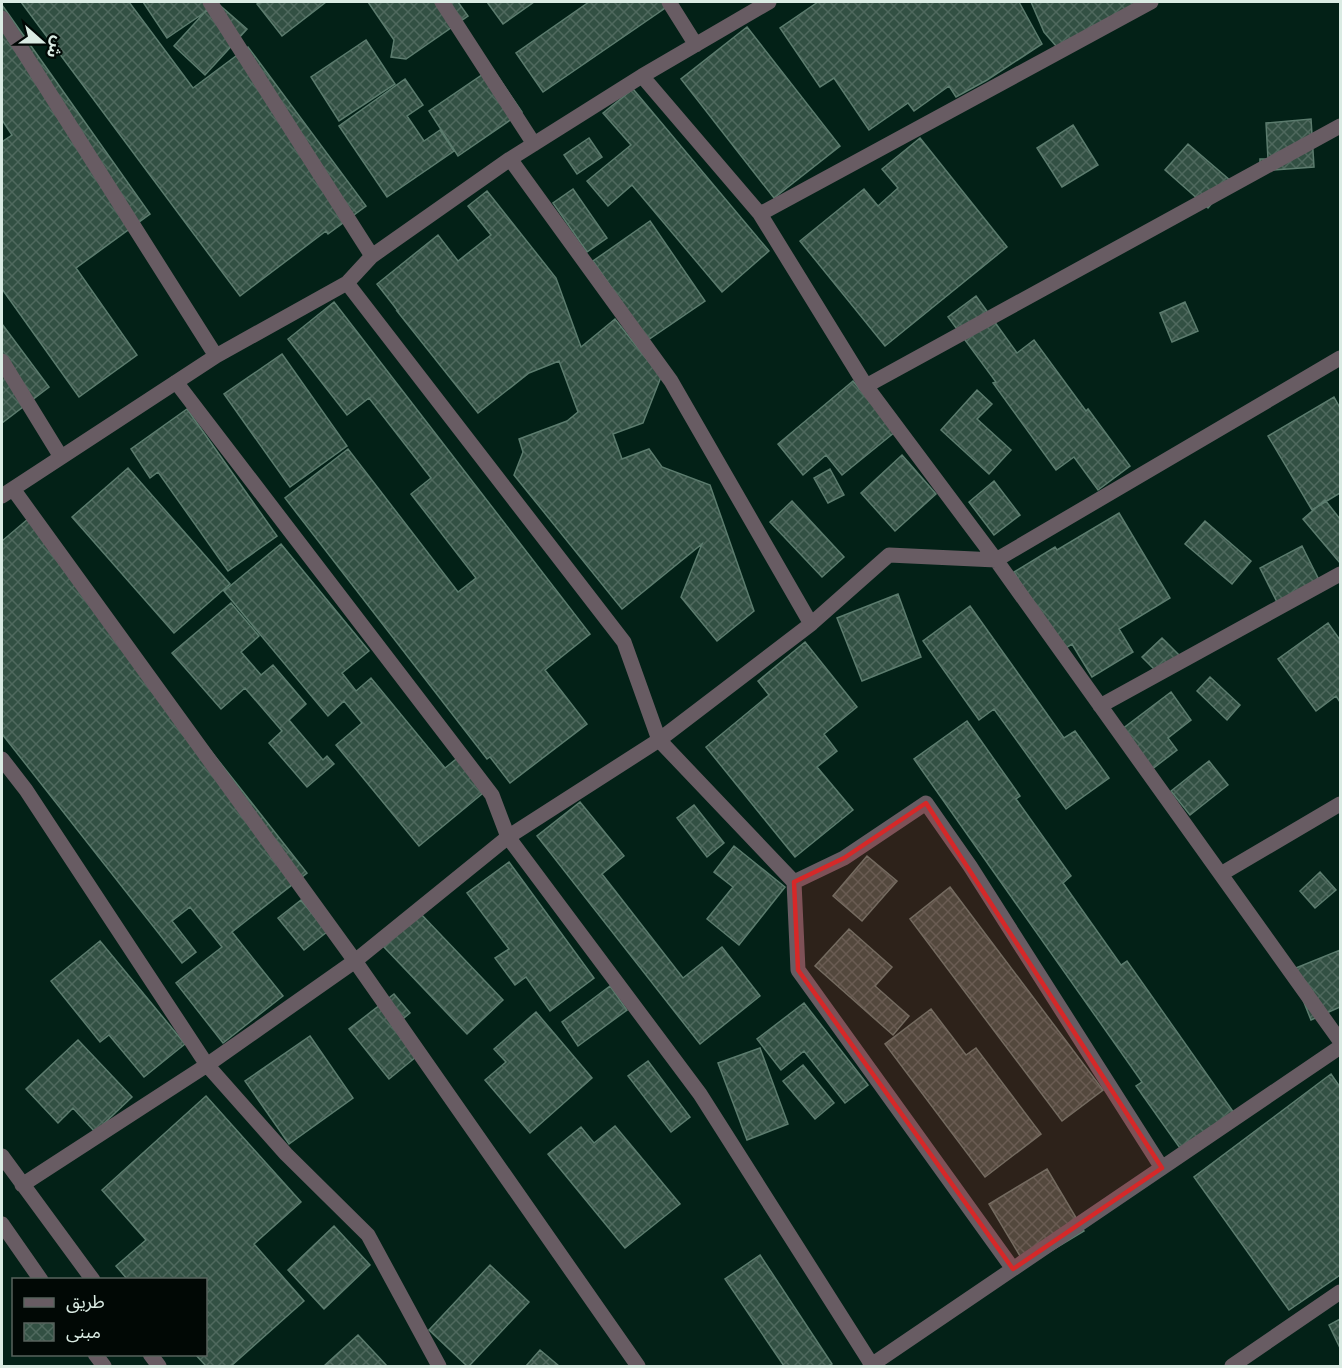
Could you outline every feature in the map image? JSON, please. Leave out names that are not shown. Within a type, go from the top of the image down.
[{"type":"street","points":[[210,2],[372,256]]},
{"type":"street","points":[[442,2],[534,144]]},
{"type":"street","points":[[669,2],[696,45]]},
{"type":"street","points":[[638,1366],[355,961],[7,493],[216,356],[347,283],[372,256],[510,159],[642,76],[769,2]]},
{"type":"street","points":[[760,214],[1151,2]]},
{"type":"street","points":[[2,18],[216,356]]},
{"type":"street","points":[[642,76],[760,214],[866,386],[996,560],[1341,1041]]},
{"type":"street","points":[[866,386],[1341,126]]},
{"type":"street","points":[[510,159],[671,381],[810,624]]},
{"type":"street","points":[[347,283],[624,642],[659,740],[794,882],[798,970],[1014,1269]]},
{"type":"street","points":[[22,1185],[207,1065],[355,961],[508,837],[659,740],[810,624],[889,555],[996,560],[1341,358]]},
{"type":"street","points":[[2,361],[61,457]]},
{"type":"street","points":[[176,382],[492,795],[508,837],[700,1094],[871,1366],[1341,1047]]},
{"type":"street","points":[[1100,706],[1341,574]]},
{"type":"street","points":[[2,759],[26,790],[207,1065],[286,1154],[368,1235],[439,1366]]},
{"type":"street","points":[[794,882],[844,858],[926,802],[970,866],[1162,1168]]},
{"type":"street","points":[[1221,874],[1341,804]]},
{"type":"street","points":[[2,1156],[92,1278]]},
{"type":"street","points":[[2,1224],[40,1278]]},
{"type":"street","points":[[1232,1366],[1341,1292]]},
{"type":"highlighted area","points":[[926,803],[1162,1168],[1013,1269],[798,970],[794,882],[844,858]]},
{"type":"building","points":[[21,2],[129,2],[193,88],[248,47],[366,206],[328,234],[326,231],[240,296]]},
{"type":"building","points":[[143,2],[220,2],[167,38]]},
{"type":"building","points":[[214,2],[247,29],[205,75],[174,46]]},
{"type":"building","points":[[261,2],[326,2],[282,36],[257,4]]},
{"type":"building","points":[[368,2],[458,2],[468,16],[406,59],[391,57],[394,40]]},
{"type":"building","points":[[487,2],[534,2],[503,24]]},
{"type":"building","points":[[589,2],[674,2],[543,92],[516,53]]},
{"type":"building","points":[[818,2],[1019,2],[1042,44],[956,97],[949,86],[914,111],[908,103],[869,130],[834,78],[820,87],[780,28]]},
{"type":"building","points":[[1031,2],[1145,2],[1057,47],[1044,32]]},
{"type":"building","points":[[2,5],[150,214],[76,268],[137,355],[79,397],[2,289],[2,142],[12,135],[2,120]]},
{"type":"building","points":[[747,27],[840,146],[774,198],[681,79]]},
{"type":"building","points":[[366,40],[395,84],[339,121],[311,77]]},
{"type":"building","points":[[492,68],[522,112],[458,156],[429,111]]},
{"type":"building","points":[[405,79],[423,105],[407,116],[424,141],[440,130],[454,151],[387,197],[339,126]]},
{"type":"building","points":[[633,89],[769,251],[722,292],[632,185],[608,206],[587,181],[631,145],[603,113]]},
{"type":"building","points":[[1311,119],[1314,167],[1260,171],[1260,159],[1268,159],[1266,123]]},
{"type":"building","points":[[1073,125],[1098,165],[1062,187],[1037,148]]},
{"type":"building","points":[[589,138],[602,157],[577,174],[564,155]]},
{"type":"building","points":[[920,138],[1007,247],[885,346],[800,241],[864,189],[878,206],[898,188],[882,169]]},
{"type":"building","points":[[1188,144],[1231,181],[1208,208],[1165,170]]},
{"type":"building","points":[[573,189],[607,238],[587,252],[553,203]]},
{"type":"building","points":[[487,191],[556,278],[581,347],[615,319],[661,377],[643,423],[613,434],[622,459],[649,449],[662,467],[710,485],[754,611],[717,641],[681,597],[702,544],[622,609],[514,475],[523,452],[519,439],[567,421],[578,412],[559,361],[529,373],[478,413],[377,284],[438,235],[458,261],[491,235],[468,206]]},
{"type":"building","points":[[650,221],[705,301],[648,340],[593,261]]},
{"type":"building","points":[[976,296],[1017,353],[1034,340],[1130,466],[1098,490],[1074,457],[1056,470],[948,317]]},
{"type":"building","points":[[334,302],[590,634],[545,670],[587,724],[510,783],[490,757],[487,759],[285,498],[348,449],[458,592],[476,578],[411,494],[431,478],[369,398],[347,415],[288,339]]},
{"type":"building","points":[[1185,302],[1198,331],[1172,342],[1160,313]]},
{"type":"building","points":[[2,324],[49,387],[2,423]]},
{"type":"building","points":[[282,354],[347,446],[290,487],[224,394]]},
{"type":"building","points":[[853,381],[895,432],[842,475],[826,455],[803,475],[778,444]]},
{"type":"building","points":[[977,390],[992,404],[977,419],[1011,450],[989,474],[941,430]]},
{"type":"building","points":[[1334,397],[1340,408],[1340,493],[1312,510],[1268,436]]},
{"type":"building","points":[[187,409],[277,536],[228,571],[158,472],[150,478],[131,449]]},
{"type":"building","points":[[902,455],[936,494],[895,531],[861,493]]},
{"type":"building","points":[[128,468],[230,584],[174,633],[72,517]]},
{"type":"building","points":[[830,469],[844,495],[828,503],[814,478]]},
{"type":"building","points":[[994,481],[1020,515],[994,535],[969,502]]},
{"type":"building","points":[[1325,500],[1340,519],[1340,563],[1303,519]]},
{"type":"building","points":[[792,501],[844,557],[822,577],[770,522]]},
{"type":"building","points":[[1119,513],[1170,598],[1119,629],[1133,652],[1092,677],[1072,644],[1061,651],[1014,572],[1055,547],[1057,550]]},
{"type":"building","points":[[28,519],[307,873],[232,932],[283,996],[223,1043],[176,983],[222,947],[190,907],[172,921],[196,952],[182,963],[2,734],[2,541]]},
{"type":"building","points":[[1205,521],[1251,561],[1232,584],[1185,544]]},
{"type":"building","points":[[281,544],[369,651],[342,673],[356,691],[371,678],[445,768],[460,756],[488,789],[419,846],[336,745],[362,723],[344,701],[328,716],[224,591]]},
{"type":"building","points":[[1302,546],[1321,584],[1279,606],[1260,568]]},
{"type":"building","points":[[898,594],[921,657],[862,681],[837,618]]},
{"type":"building","points":[[231,603],[259,636],[241,652],[261,675],[273,665],[306,704],[289,720],[323,760],[327,756],[334,764],[307,787],[269,743],[282,731],[245,688],[221,709],[172,653]]},
{"type":"building","points":[[970,606],[1064,738],[1075,731],[1109,778],[1066,809],[994,709],[979,720],[923,641]]},
{"type":"building","points":[[1328,623],[1340,640],[1340,702],[1336,696],[1316,711],[1278,659]]},
{"type":"building","points":[[1162,638],[1179,655],[1159,674],[1142,657]]},
{"type":"building","points":[[805,642],[857,707],[824,734],[837,751],[817,767],[853,810],[795,857],[706,747],[769,695],[758,681]]},
{"type":"building","points":[[1210,677],[1240,705],[1227,720],[1197,691]]},
{"type":"building","points":[[1171,692],[1191,720],[1168,738],[1177,750],[1151,770],[1121,730]]},
{"type":"building","points":[[967,721],[1020,796],[1016,799],[1071,876],[1063,883],[1121,965],[1127,961],[1239,1120],[1187,1158],[1136,1086],[1142,1082],[914,759]]},
{"type":"building","points":[[1209,761],[1228,785],[1190,815],[1171,791]]},
{"type":"building","points":[[580,802],[624,856],[602,874],[683,978],[722,947],[760,996],[700,1044],[537,836]]},
{"type":"building","points":[[694,805],[724,843],[707,857],[677,818]]},
{"type":"building","points":[[734,846],[785,887],[739,945],[707,919],[733,887],[714,872]]},
{"type":"building","points":[[867,856],[897,881],[862,921],[833,896]]},
{"type":"building","points":[[509,862],[594,978],[550,1011],[526,977],[515,985],[495,958],[509,949],[467,893]]},
{"type":"building","points":[[1320,872],[1336,890],[1315,908],[1300,891]]},
{"type":"building","points":[[950,887],[1103,1090],[1062,1121],[910,919]]},
{"type":"building","points":[[301,900],[327,932],[304,950],[278,918]]},
{"type":"building","points":[[419,912],[503,1000],[467,1034],[383,946]]},
{"type":"building","points":[[849,929],[892,967],[875,986],[909,1016],[893,1035],[815,966]]},
{"type":"building","points":[[100,941],[185,1044],[144,1077],[109,1035],[100,1042],[51,981]]},
{"type":"building","points":[[1340,950],[1340,1007],[1311,1020],[1291,970]]},
{"type":"building","points":[[610,986],[627,1010],[578,1046],[562,1022]]},
{"type":"building","points":[[394,994],[410,1013],[393,1027],[416,1057],[389,1079],[349,1029]]},
{"type":"building","points":[[804,1003],[868,1085],[845,1103],[804,1051],[781,1070],[757,1039]]},
{"type":"building","points":[[931,1009],[966,1055],[976,1048],[1041,1134],[985,1177],[885,1044]]},
{"type":"building","points":[[536,1012],[592,1078],[530,1133],[485,1080],[506,1062],[494,1049]]},
{"type":"building","points":[[310,1036],[353,1098],[289,1144],[245,1081]]},
{"type":"building","points":[[78,1040],[132,1097],[95,1132],[73,1108],[58,1123],[26,1089]]},
{"type":"building","points":[[760,1048],[788,1124],[747,1140],[718,1063]]},
{"type":"building","points":[[648,1061],[690,1117],[671,1132],[628,1076]]},
{"type":"building","points":[[803,1065],[834,1103],[815,1119],[783,1081]]},
{"type":"building","points":[[1331,1074],[1340,1087],[1340,1275],[1289,1310],[1194,1177]]},
{"type":"building","points":[[206,1096],[301,1202],[254,1244],[304,1301],[231,1366],[206,1366],[197,1356],[207,1356],[207,1278],[126,1278],[116,1266],[146,1240],[102,1190]]},
{"type":"building","points":[[615,1126],[680,1204],[625,1248],[548,1154],[581,1127],[594,1143]]},
{"type":"building","points":[[1047,1169],[1084,1231],[1026,1266],[989,1204]]},
{"type":"building","points":[[334,1226],[370,1265],[324,1309],[288,1270]]},
{"type":"building","points":[[760,1255],[832,1364],[828,1366],[784,1366],[725,1279]]},
{"type":"building","points":[[490,1265],[529,1302],[467,1366],[429,1330]]},
{"type":"building","points":[[1340,1319],[1340,1348],[1329,1325]]},
{"type":"building","points":[[358,1335],[387,1366],[324,1366]]},
{"type":"building","points":[[540,1350],[559,1366],[526,1366]]}]
